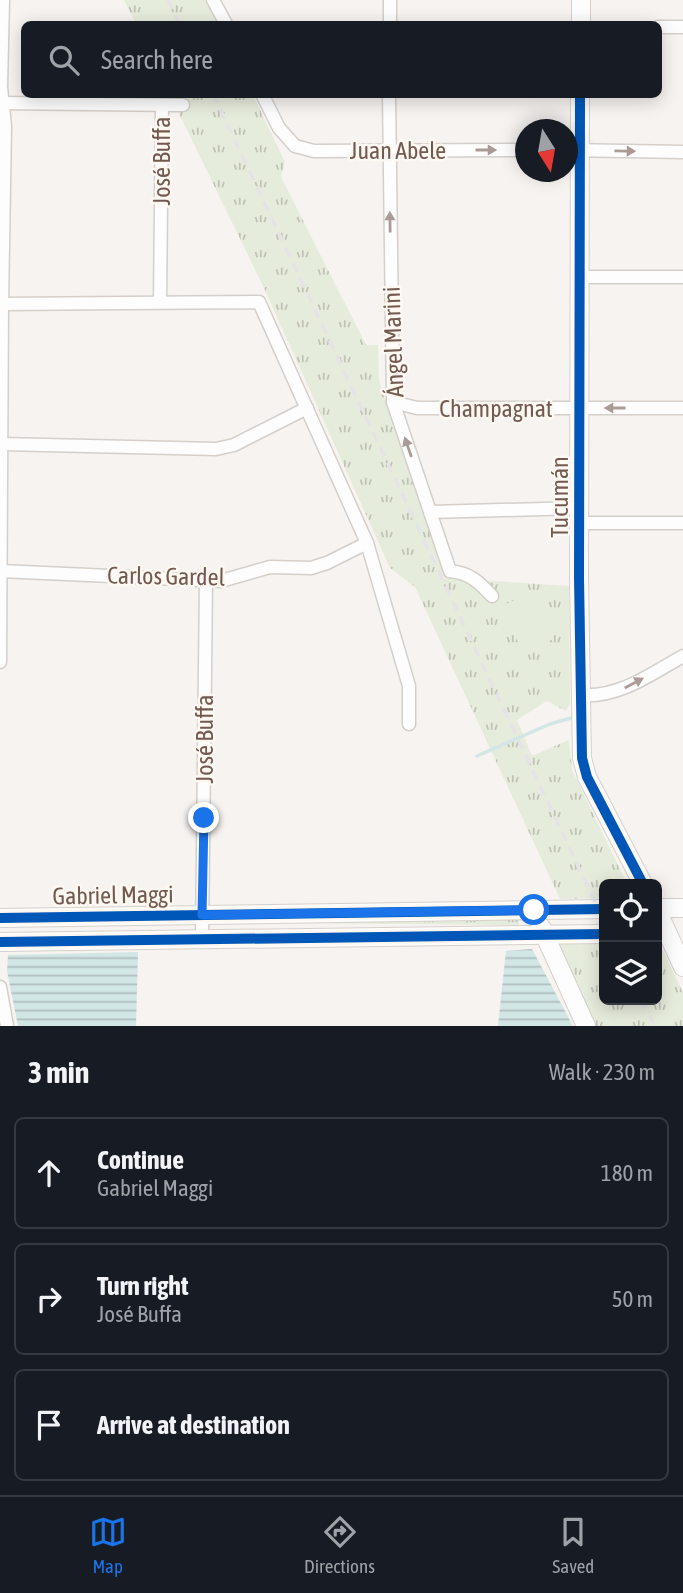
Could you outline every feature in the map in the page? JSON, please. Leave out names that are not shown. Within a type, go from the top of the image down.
[{"type":"street","points":[[0,662],[1,304],[5,126],[1,103],[3,0]]},
{"type":"street","points":[[213,0],[224,21]]},
{"type":"street","points":[[390,0],[390,21]]},
{"type":"street","points":[[581,0],[581,21]]},
{"type":"street","points":[[662,27],[683,27]]},
{"type":"street","name":"Juan Abele","points":[[264,98],[279,128],[295,146],[314,151],[515,150]]},
{"type":"street","name":"Ángel Marini","points":[[389,98],[393,402],[450,571],[464,572],[492,596]]},
{"type":"street","name":"Tucumán","points":[[577,119],[580,98]]},
{"type":"street","points":[[1,103],[183,105]]},
{"type":"street","name":"José Buffa","points":[[160,302],[162,105]]},
{"type":"street","points":[[578,150],[683,152]]},
{"type":"street","name":"Tucumán","points":[[576,182],[580,277],[582,758],[587,777],[640,879]]},
{"type":"street","points":[[580,277],[683,277]]},
{"type":"street","points":[[1,304],[259,302],[367,543],[409,686],[409,724]]},
{"type":"street","name":"Champagnat","points":[[393,402],[417,408],[683,408]]},
{"type":"street","points":[[2,444],[215,449],[234,445],[307,408]]},
{"type":"street","points":[[430,512],[580,516],[683,523]]},
{"type":"street","name":"Carlos Gardel","points":[[1,571],[221,581],[270,567],[311,568],[327,564],[367,543]]},
{"type":"street","name":"José Buffa","points":[[202,940],[205,580]]},
{"type":"street","points":[[581,695],[596,696],[619,691],[683,656]]},
{"type":"street","points":[[662,909],[683,908]]},
{"type":"street","name":"Gabriel Maggi","points":[[0,918],[599,909]]},
{"type":"street","points":[[534,910],[586,1026]]},
{"type":"street","points":[[280,939],[281,914]]},
{"type":"street","points":[[669,933],[683,967]]},
{"type":"street","name":"Gabriel Maggi","points":[[0,942],[599,934]]},
{"type":"street","points":[[0,988],[7,1026]]},
{"type":"green space","points":[[124,0],[207,0],[218,21],[134,21]]},
{"type":"green space","points":[[171,98],[254,98],[285,162],[281,177],[366,345],[378,345],[379,381],[448,578],[569,586],[570,704],[566,711],[547,701],[517,720],[532,756],[569,740],[572,770],[625,879],[599,879],[599,898],[560,899],[415,587],[390,568],[264,288]]},
{"type":"green space","points":[[532,592],[553,639],[523,653],[502,606]]},
{"type":"green space","points":[[293,916],[519,918],[519,925],[292,923]]},
{"type":"green space","points":[[599,939],[599,1005],[662,1005],[662,949],[683,993],[683,1026],[595,1026],[554,940]]},
{"type":"shaded area","points":[[532,949],[573,1026],[498,1026],[506,951]]},
{"type":"shaded area","points":[[138,952],[136,1026],[18,1026],[7,971],[8,955]]},
{"type":"waterway","points":[[477,756],[550,724],[571,718]]},
{"type":"railway","points":[[168,0],[178,21]]},
{"type":"railway","points":[[215,98],[599,910]]},
{"type":"railway","points":[[644,1005],[655,1026]]},
{"type":"cycle path","points":[[580,98],[579,578],[582,758],[587,777],[640,879]]},
{"type":"cycle path","points":[[0,918],[599,909]]},
{"type":"cycle path","points":[[0,942],[599,934]]},
{"type":"route","points":[[204,818],[202,915],[534,910]]}]
